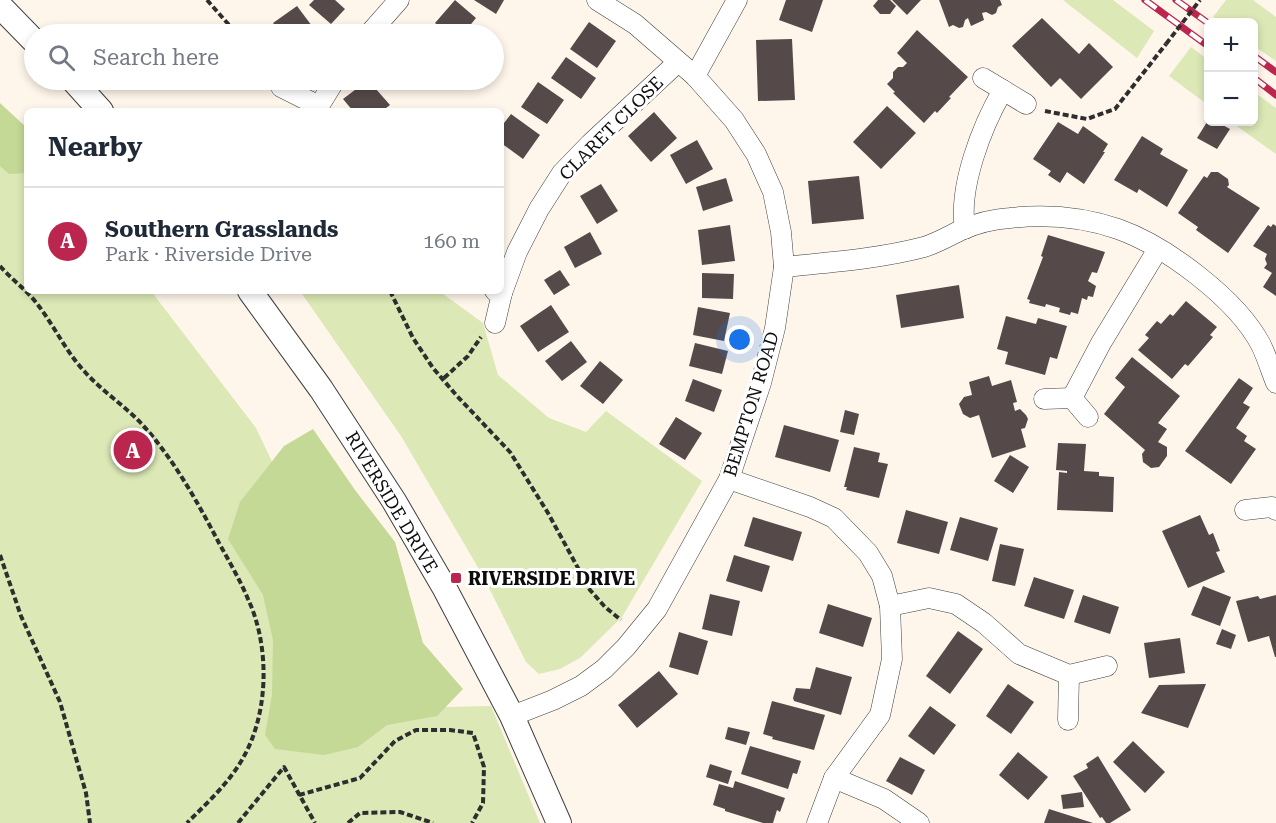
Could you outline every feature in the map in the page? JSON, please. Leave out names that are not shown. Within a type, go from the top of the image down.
[{"type":"street","points":[[378,24],[399,0]]},
{"type":"street","name":"BEMPTON ROAD","points":[[512,716],[581,686],[604,669],[657,609],[729,479],[745,436],[776,328],[784,267],[781,232],[773,192],[756,154],[734,120],[695,76],[635,24],[597,0]]},
{"type":"street","points":[[695,76],[737,0]]},
{"type":"street","points":[[0,6],[24,31]]},
{"type":"street","name":"CLARET CLOSE","points":[[504,279],[539,209],[562,173],[678,62]]},
{"type":"street","points":[[983,78],[1026,104]]},
{"type":"street","points":[[82,90],[98,108]]},
{"type":"street","points":[[286,90],[315,108]]},
{"type":"street","points":[[318,108],[329,90]]},
{"type":"street","points":[[964,229],[963,217],[968,178],[990,112],[1003,90]]},
{"type":"street","points":[[784,267],[860,260],[905,252],[930,245],[964,229],[1007,218],[1045,215],[1081,220],[1118,230],[1158,249],[1208,284],[1247,323],[1261,345],[1276,383]]},
{"type":"street","points":[[1072,398],[1101,343],[1158,249]]},
{"type":"street","name":"RIVERSIDE DRIVE","points":[[252,294],[321,389],[394,501],[444,587],[512,716],[559,823]]},
{"type":"street","name":"CLARET CLOSE","points":[[495,323],[498,294]]},
{"type":"street","points":[[1044,399],[1072,398]]},
{"type":"street","points":[[1072,398],[1089,417]]},
{"type":"street","points":[[729,479],[810,507],[834,518],[868,553],[882,576],[891,606],[892,659],[880,715],[834,778],[817,823]]},
{"type":"street","points":[[1245,510],[1275,503]]},
{"type":"street","points":[[891,606],[929,598],[956,604],[984,623],[1019,654],[1069,675],[1107,666]]},
{"type":"street","points":[[1068,720],[1069,675]]},
{"type":"street","points":[[834,778],[884,799],[919,823]]},
{"type":"path","points":[[207,0],[228,24]]},
{"type":"path","points":[[1026,104],[1051,112],[1088,119],[1115,110],[1200,0]]},
{"type":"path","points":[[0,266],[24,289]]},
{"type":"path","points":[[29,294],[85,372],[139,421],[165,453],[212,530],[249,601],[262,649],[263,676],[260,715],[242,760],[225,785],[187,823]]},
{"type":"path","points":[[391,294],[413,338],[433,368],[510,452],[548,513],[590,590],[605,606],[638,633]]},
{"type":"path","points":[[444,378],[479,342],[486,323],[495,323]]},
{"type":"path","points":[[0,555],[21,616],[60,702],[86,793],[90,823]]},
{"type":"path","points":[[299,795],[360,778],[396,741],[416,730],[473,733],[484,767],[483,803],[472,823]]},
{"type":"path","points":[[238,823],[284,767],[315,823]]},
{"type":"path","points":[[348,823],[360,813],[400,812],[433,823]]},
{"type":"green space","points":[[1063,0],[1113,0],[1154,31],[1137,58]]},
{"type":"green space","points":[[1226,0],[1253,0],[1276,17],[1276,61],[1258,49],[1258,18],[1213,17]]},
{"type":"green space","points":[[1191,47],[1204,57],[1204,102],[1169,76]]},
{"type":"green space","points":[[1258,95],[1276,108],[1276,154],[1237,126],[1258,126]]},
{"type":"green space","points":[[0,103],[24,125],[24,173],[9,174],[0,166]]},
{"type":"green space","points":[[0,116],[24,136],[24,294],[153,294],[256,428],[277,472],[312,710],[491,706],[540,823],[0,823]]},
{"type":"green space","points":[[302,294],[443,294],[483,323],[498,375],[549,418],[586,432],[606,411],[702,481],[622,617],[580,658],[560,669],[539,674],[526,662],[483,576],[401,436]]},
{"type":"green space","points":[[313,429],[355,490],[395,542],[423,643],[463,689],[437,716],[387,725],[358,747],[324,755],[275,749],[265,735],[272,695],[273,640],[263,595],[228,539],[240,502],[284,446]]},
{"type":"building","points":[[314,0],[335,0],[345,9],[331,24],[309,5]]},
{"type":"building","points":[[455,0],[476,18],[471,24],[435,23]]},
{"type":"building","points":[[474,0],[504,0],[496,14]]},
{"type":"building","points":[[786,0],[823,0],[812,32],[779,20]]},
{"type":"building","points":[[878,0],[890,0],[896,6],[890,14],[880,14],[873,6]]},
{"type":"building","points":[[892,0],[921,0],[907,15]]},
{"type":"building","points":[[939,0],[1000,0],[1002,5],[992,15],[982,13],[984,20],[971,26],[968,18],[963,27],[959,28],[953,25],[949,27]]},
{"type":"building","points":[[297,6],[310,24],[274,24]]},
{"type":"building","points":[[1042,18],[1079,54],[1089,43],[1113,67],[1081,99],[1060,78],[1051,87],[1012,46]]},
{"type":"building","points":[[589,22],[616,41],[597,68],[570,49]]},
{"type":"building","points":[[917,30],[968,77],[937,113],[935,111],[924,123],[893,93],[895,92],[887,84],[893,78],[893,72],[907,63],[897,53]]},
{"type":"building","points":[[792,39],[795,100],[758,101],[756,40]]},
{"type":"building","points":[[566,57],[596,78],[581,99],[551,78]]},
{"type":"building","points":[[538,82],[564,100],[547,124],[521,107]]},
{"type":"building","points":[[355,90],[377,90],[390,105],[386,108],[350,108],[343,99]]},
{"type":"building","points":[[887,106],[916,133],[881,169],[853,142]]},
{"type":"building","points":[[654,112],[677,138],[651,162],[628,136]]},
{"type":"building","points":[[511,114],[540,135],[523,159],[504,145],[504,123]]},
{"type":"building","points":[[1058,122],[1078,134],[1083,126],[1108,144],[1084,184],[1067,172],[1060,183],[1048,175],[1051,171],[1033,159]]},
{"type":"building","points":[[1204,126],[1224,126],[1230,129],[1217,149],[1197,138]]},
{"type":"building","points":[[1142,136],[1163,149],[1160,154],[1188,170],[1167,207],[1139,189],[1137,193],[1114,180]]},
{"type":"building","points":[[697,140],[713,169],[686,184],[670,155]]},
{"type":"building","points":[[1211,172],[1218,172],[1228,179],[1227,187],[1260,208],[1228,253],[1196,230],[1198,227],[1178,213],[1204,176],[1207,178]]},
{"type":"building","points":[[859,176],[864,219],[812,224],[808,181]]},
{"type":"building","points":[[726,178],[733,201],[703,211],[696,187]]},
{"type":"building","points":[[601,184],[618,211],[597,224],[580,196]]},
{"type":"building","points":[[1273,224],[1276,226],[1276,296],[1263,287],[1272,273],[1264,268],[1267,264],[1265,259],[1267,254],[1253,246],[1268,225],[1271,227]]},
{"type":"building","points":[[730,225],[735,261],[702,265],[698,230]]},
{"type":"building","points":[[590,232],[602,254],[575,268],[564,247]]},
{"type":"building","points":[[1048,235],[1105,252],[1097,273],[1092,272],[1088,281],[1096,286],[1093,297],[1088,296],[1087,300],[1082,298],[1078,314],[1071,312],[1070,315],[1059,312],[1060,308],[1029,303],[1030,300],[1027,299],[1043,257],[1041,256]]},
{"type":"building","points":[[560,270],[570,285],[554,295],[544,280]]},
{"type":"building","points":[[702,273],[734,274],[733,299],[702,298]]},
{"type":"building","points":[[959,285],[964,318],[901,328],[896,295]]},
{"type":"building","points":[[1186,301],[1217,327],[1210,335],[1213,337],[1188,366],[1185,364],[1172,379],[1138,350],[1149,338],[1145,335],[1157,321],[1161,324],[1170,314],[1173,316]]},
{"type":"building","points":[[551,305],[569,332],[538,352],[520,326]]},
{"type":"building","points":[[698,307],[730,313],[724,341],[693,335]]},
{"type":"building","points":[[1006,316],[1036,324],[1038,318],[1067,326],[1057,359],[1050,357],[1045,375],[1005,364],[1008,352],[997,349]]},
{"type":"building","points":[[571,341],[587,362],[562,381],[545,361]]},
{"type":"building","points":[[695,343],[728,351],[722,374],[689,366]]},
{"type":"building","points":[[1132,357],[1180,396],[1158,423],[1167,429],[1158,442],[1167,447],[1167,456],[1159,467],[1151,468],[1143,462],[1142,454],[1145,450],[1104,414],[1125,387],[1115,378]]},
{"type":"building","points":[[600,361],[623,380],[603,404],[580,386]]},
{"type":"building","points":[[989,376],[992,386],[1011,380],[1017,402],[1013,403],[1015,411],[1020,409],[1028,419],[1025,428],[1021,429],[1026,447],[992,458],[979,415],[970,418],[963,414],[959,404],[964,397],[972,395],[969,382]]},
{"type":"building","points":[[1239,378],[1253,388],[1243,403],[1250,407],[1236,428],[1247,436],[1244,441],[1256,449],[1231,484],[1185,451]]},
{"type":"building","points":[[693,379],[722,390],[714,412],[685,401]]},
{"type":"building","points":[[845,410],[859,414],[854,435],[840,432]]},
{"type":"building","points":[[676,417],[702,433],[685,460],[659,444]]},
{"type":"building","points":[[784,425],[839,440],[830,472],[775,457]]},
{"type":"building","points":[[1058,443],[1086,444],[1084,471],[1099,472],[1099,476],[1114,477],[1113,512],[1057,510],[1059,472],[1067,473],[1067,471],[1056,470]]},
{"type":"building","points":[[854,447],[880,453],[878,462],[888,464],[879,498],[846,490],[847,487],[844,487]]},
{"type":"building","points":[[1010,455],[1029,467],[1013,493],[994,481]]},
{"type":"building","points":[[906,510],[948,522],[939,554],[897,543]]},
{"type":"building","points":[[1200,515],[1209,535],[1213,533],[1220,551],[1216,552],[1225,572],[1188,588],[1162,531]]},
{"type":"building","points":[[753,517],[802,532],[793,561],[744,546]]},
{"type":"building","points":[[960,517],[998,528],[988,561],[950,550]]},
{"type":"building","points":[[1000,544],[1024,549],[1015,586],[992,581]]},
{"type":"building","points":[[734,555],[770,566],[762,592],[726,581]]},
{"type":"building","points":[[1034,577],[1074,590],[1064,619],[1024,606]]},
{"type":"building","points":[[1203,586],[1231,597],[1220,626],[1191,615]]},
{"type":"building","points":[[710,594],[740,601],[732,636],[702,629]]},
{"type":"building","points":[[1083,595],[1119,607],[1110,634],[1074,622]]},
{"type":"building","points":[[1276,595],[1275,657],[1269,636],[1248,642],[1236,601]]},
{"type":"building","points":[[828,604],[872,618],[863,647],[819,633]]},
{"type":"building","points":[[1222,629],[1236,635],[1231,649],[1216,644]]},
{"type":"building","points":[[958,631],[983,649],[950,694],[926,676]]},
{"type":"building","points":[[679,632],[708,641],[698,675],[669,667]]},
{"type":"building","points":[[1180,638],[1185,673],[1149,678],[1144,643]]},
{"type":"building","points":[[816,667],[852,677],[841,715],[794,701],[796,688],[810,689]]},
{"type":"building","points":[[659,671],[678,694],[637,728],[618,705]]},
{"type":"building","points":[[1008,684],[1034,702],[1011,734],[986,716]]},
{"type":"building","points":[[1206,684],[1188,728],[1141,713],[1159,685]]},
{"type":"building","points":[[772,701],[825,715],[814,750],[772,739],[773,737],[763,734]]},
{"type":"building","points":[[930,706],[956,725],[934,755],[908,736]]},
{"type":"building","points":[[728,727],[750,732],[746,745],[725,739]]},
{"type":"building","points":[[1133,741],[1165,772],[1145,793],[1113,762]]},
{"type":"building","points":[[750,746],[801,761],[797,774],[793,773],[788,789],[741,774]]},
{"type":"building","points":[[1018,752],[1048,777],[1028,800],[999,775]]},
{"type":"building","points":[[1098,756],[1131,810],[1110,823],[1100,818],[1073,776],[1088,768],[1086,764]]},
{"type":"building","points":[[900,757],[925,770],[912,795],[886,781]]},
{"type":"building","points":[[710,764],[732,771],[728,784],[706,777]]},
{"type":"building","points":[[735,781],[785,798],[780,812],[777,810],[773,823],[763,823],[713,805],[719,784],[733,788]]},
{"type":"building","points":[[1082,792],[1084,807],[1063,809],[1061,795]]},
{"type":"building","points":[[1049,809],[1093,823],[1044,823]]},
{"type":"railway","points":[[1145,0],[1204,43]]},
{"type":"railway","points":[[1176,0],[1204,20]]},
{"type":"railway","points":[[1258,59],[1276,72]]},
{"type":"railway","points":[[1258,81],[1276,95]]},
{"type":"place","name":"Southern Grasslands","points":[[133,450]]},
{"type":"place","name":"RIVERSIDE DRIVE","points":[[456,578]]}]
